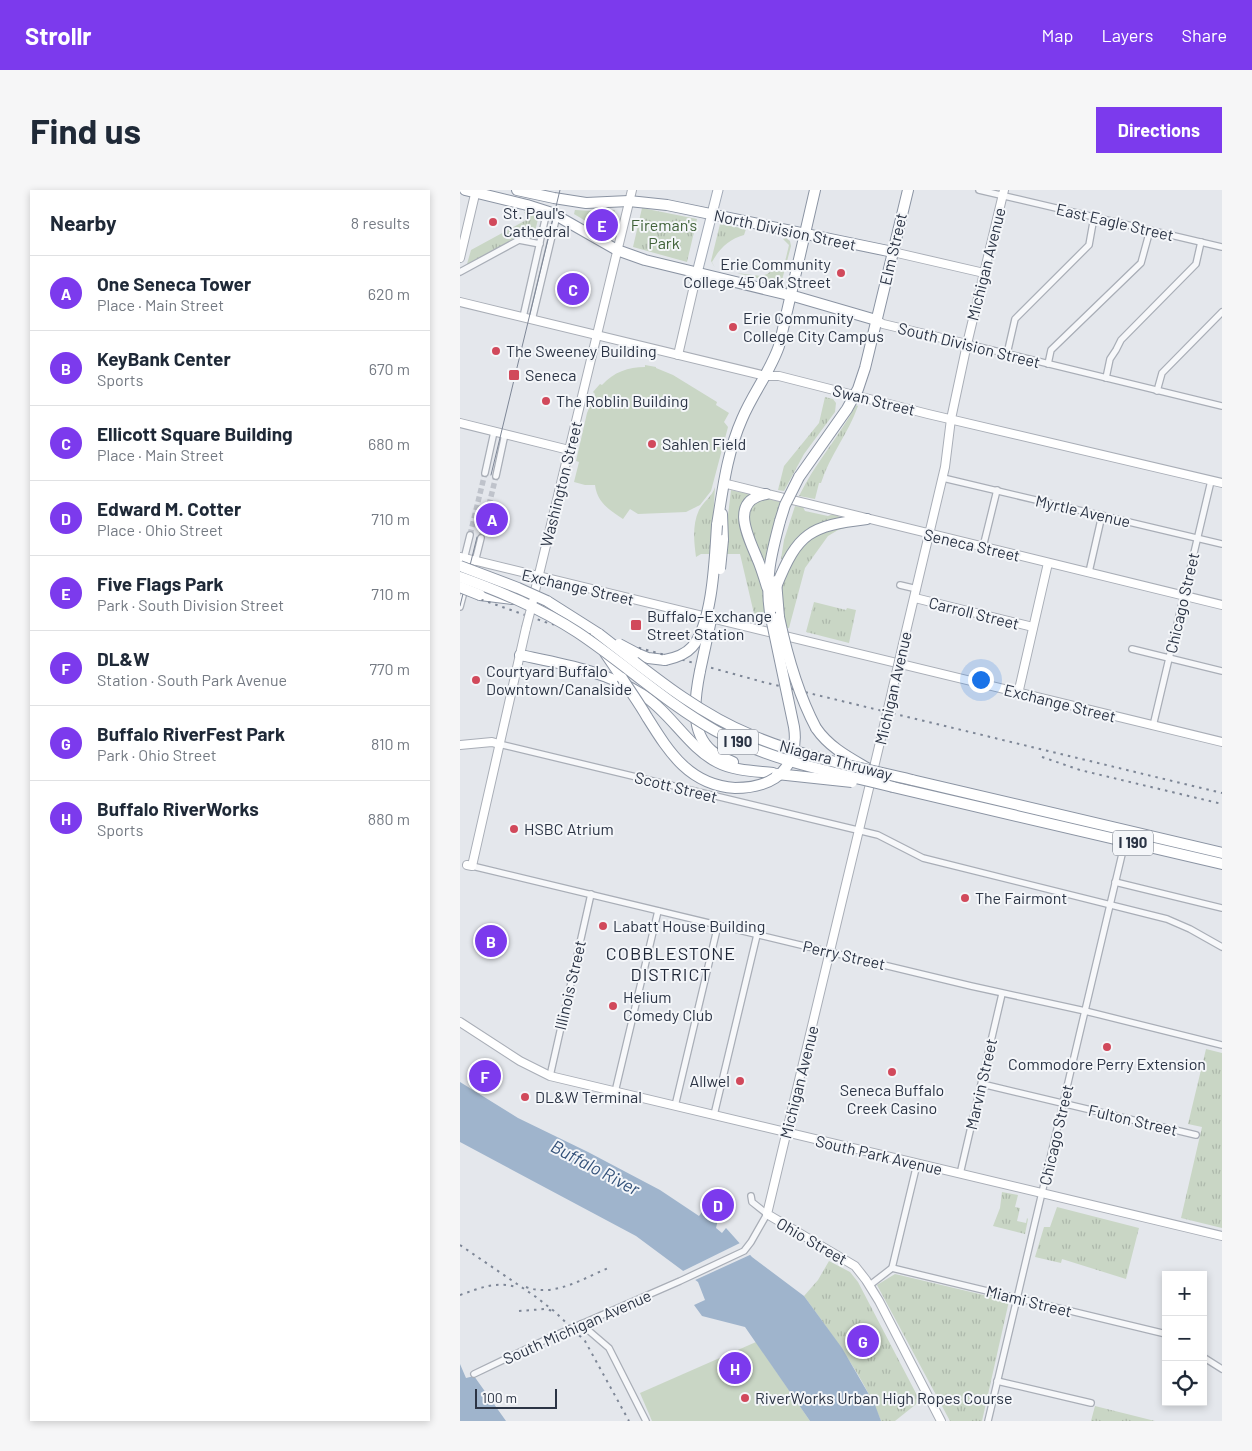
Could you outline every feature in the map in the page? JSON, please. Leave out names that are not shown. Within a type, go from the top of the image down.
[{"type":"highway","name":"North Division Street","points":[[517,190],[586,203],[629,201],[667,205],[893,252]]},
{"type":"highway","points":[[599,634],[636,653],[665,660],[686,653],[693,646],[700,633],[707,608],[712,578],[717,525],[729,455],[742,418],[766,376],[778,346],[815,190]]},
{"type":"highway","name":"Elm Street","points":[[772,587],[769,566],[780,521],[799,477],[840,419],[858,389],[865,368],[908,190]]},
{"type":"highway","name":"South Division Street","points":[[472,191],[552,213],[617,250],[644,260],[790,295],[876,320]]},
{"type":"highway","points":[[604,652],[661,740],[680,764],[697,776],[728,787],[755,787],[780,775],[793,755],[796,743],[794,727],[774,615],[772,587],[746,531],[743,519],[748,504],[756,497],[766,494]]},
{"type":"highway","points":[[722,496],[723,540],[716,594],[696,690],[695,706],[698,728],[707,746],[722,757],[745,766],[773,773]]},
{"type":"highway","points":[[772,587],[792,552],[816,530],[832,524],[867,519]]},
{"type":"highway","name":"Niagara Thruway","points":[[467,561],[547,601],[599,634],[683,697],[727,724],[777,745],[869,769],[1222,853]]},
{"type":"highway","name":"Niagara Thruway","points":[[460,577],[518,600],[553,617],[679,708],[728,737],[786,760],[1221,864]]},
{"type":"highway","points":[[460,587],[480,595],[518,600]]},
{"type":"highway","points":[[774,615],[808,714],[816,728],[838,751],[869,769]]},
{"type":"highway","points":[[520,655],[602,674],[625,684],[646,696],[703,753],[718,763],[734,768],[893,787]]},
{"type":"main road","points":[[697,273],[718,190]]},
{"type":"street","name":"Washington Street","points":[[470,865],[632,190]]},
{"type":"street","name":"East Eagle Street","points":[[979,190],[1004,193],[1094,217],[1222,247]]},
{"type":"street","points":[[460,258],[472,191]]},
{"type":"street","name":"Michigan Avenue","points":[[767,1214],[943,478],[951,418],[1004,193]]},
{"type":"street","points":[[527,318],[540,244],[552,213]]},
{"type":"street","points":[[527,318],[552,213]]},
{"type":"street","points":[[1007,354],[1015,319],[1089,245],[1094,217]]},
{"type":"street","points":[[1048,364],[1051,350],[1141,262],[1150,230]]},
{"type":"street","points":[[460,272],[519,240],[540,244]]},
{"type":"street","points":[[1106,378],[1110,359],[1121,340],[1196,264],[1201,242]]},
{"type":"street","name":"North Division Street","points":[[893,252],[984,273]]},
{"type":"street","points":[[678,355],[697,273]]},
{"type":"street","name":"Swan Street","points":[[460,302],[766,376],[779,376],[1222,484]]},
{"type":"street","points":[[1157,391],[1162,373],[1222,312]]},
{"type":"street","name":"South Division Street","points":[[876,320],[883,324],[1222,406]]},
{"type":"street","points":[[460,423],[569,450]]},
{"type":"street","points":[[484,473],[500,433]]},
{"type":"street","points":[[496,476],[500,433]]},
{"type":"street","name":"Myrtle Avenue","points":[[943,478],[1222,544]]},
{"type":"street","name":"Chicago Street","points":[[1153,726],[1211,481]]},
{"type":"street","name":"Seneca Street","points":[[723,483],[1222,605]]},
{"type":"street","points":[[983,547],[997,490]]},
{"type":"street","points":[[1089,572],[1102,515]]},
{"type":"street","points":[[460,608],[470,535]]},
{"type":"street","points":[[460,595],[467,561],[481,538]]},
{"type":"street","name":"Exchange Street","points":[[467,561],[1222,742]]},
{"type":"street","points":[[1018,694],[1048,562]]},
{"type":"street","points":[[900,585],[917,590]]},
{"type":"street","name":"Carroll Street","points":[[915,598],[1032,627]]},
{"type":"street","points":[[1132,649],[1222,671]]},
{"type":"street","name":"Scott Street","points":[[460,745],[492,742],[860,830],[891,840],[923,858],[1006,880],[1110,904]]},
{"type":"street","name":"Chicago Street","points":[[988,1421],[1123,850]]},
{"type":"street","name":"Perry Street","points":[[470,865],[1002,994],[1085,1011],[1222,1045]]},
{"type":"street","points":[[1115,882],[1222,908]]},
{"type":"street","name":"Illinois Street","points":[[550,1076],[591,894]]},
{"type":"street","points":[[1110,904],[1174,922],[1222,947]]},
{"type":"street","points":[[615,1092],[658,910]]},
{"type":"street","points":[[675,1106],[718,925]]},
{"type":"street","points":[[714,1115],[757,934]]},
{"type":"street","name":"Marvin Street","points":[[960,1174],[1002,994]]},
{"type":"street","name":"South Park Avenue","points":[[460,1022],[514,1058],[550,1076],[1222,1236]]},
{"type":"street","name":"Fulton Street","points":[[982,1084],[1196,1135]]},
{"type":"street","points":[[870,1284],[892,1268],[917,1164]]},
{"type":"street","name":"Ohio Street","points":[[751,1196],[752,1202],[767,1214],[854,1266],[870,1284],[942,1421]]},
{"type":"street","name":"South Michigan Avenue","points":[[474,1374],[581,1324],[680,1282],[744,1251],[767,1214]]},
{"type":"street","name":"Miami Street","points":[[892,1268],[1162,1333]]},
{"type":"street","points":[[581,1324],[609,1348],[646,1421]]},
{"type":"street","points":[[1207,1360],[1222,1369]]},
{"type":"street","points":[[997,1381],[1090,1403]]},
{"type":"green space","name":"Fireman's Park","points":[[642,208],[697,219],[687,262],[633,247]]},
{"type":"green space","points":[[575,210],[615,210],[609,235],[574,214]]},
{"type":"green space","points":[[524,212],[534,215],[538,219],[533,240],[519,237],[469,265],[467,264],[471,250],[528,219]]},
{"type":"green space","points":[[720,224],[746,229],[744,235],[729,242],[718,253],[712,262],[715,268],[711,261]]},
{"type":"green space","points":[[786,238],[790,241],[791,246],[781,284],[737,273],[761,276],[785,262],[789,245],[783,239]]},
{"type":"green space","name":"Sahlen Field","points":[[645,365],[656,367],[673,375],[717,402],[716,405],[729,413],[724,422],[728,427],[711,491],[700,505],[686,512],[638,514],[630,509],[623,519],[601,501],[595,485],[574,482],[579,462],[576,461],[587,413],[595,394],[593,392],[600,384],[602,385],[616,374],[627,369],[645,367]]},
{"type":"green space","points":[[825,397],[833,399],[836,403],[835,412],[804,454],[784,491],[778,490],[784,466],[819,423]]},
{"type":"green space","points":[[856,405],[858,406],[854,416],[829,463],[821,483],[819,483],[815,499],[799,496],[812,472]]},
{"type":"green space","points":[[715,487],[711,554],[701,554],[696,557],[695,522],[701,507],[712,494]]},
{"type":"green space","points":[[731,490],[749,494],[740,508],[740,530],[757,565],[763,586],[768,623],[753,620],[755,618],[740,554],[727,554],[727,524]]},
{"type":"green space","points":[[764,498],[781,502],[775,519],[767,560],[763,560],[749,527],[747,512],[755,503]]},
{"type":"green space","points":[[795,506],[803,507],[805,511],[828,516],[833,514],[840,517],[812,528],[784,560],[781,559],[784,540]]},
{"type":"green space","points":[[856,525],[838,530],[828,536],[805,568],[789,628],[786,628],[782,602],[783,584],[795,556],[808,541],[825,530]]},
{"type":"green space","points":[[814,602],[846,610],[847,608],[856,610],[849,643],[806,632]]},
{"type":"green space","points":[[1206,1049],[1222,1053],[1222,1228],[1181,1218],[1202,1127],[1188,1124]]},
{"type":"green space","points":[[1002,1192],[1018,1195],[1015,1207],[1020,1208],[1017,1221],[1026,1223],[1028,1219],[1025,1234],[993,1226],[1000,1208]]},
{"type":"green space","points":[[1057,1207],[1139,1228],[1126,1279],[1062,1259],[1061,1263],[1035,1257],[1044,1227],[1050,1227]]},
{"type":"green space","points":[[829,1261],[850,1272],[858,1282],[920,1401],[895,1421],[881,1421],[856,1372],[804,1296],[818,1280]]},
{"type":"green space","points":[[895,1274],[1009,1301],[982,1421],[950,1421],[877,1285]]},
{"type":"green space","points":[[756,1342],[810,1421],[652,1421],[640,1393]]},
{"type":"green space","points":[[1095,1406],[1155,1421],[1091,1421]]},
{"type":"water","name":"Buffalo River","points":[[460,1082],[518,1118],[660,1190],[699,1216],[719,1187],[725,1191],[716,1228],[722,1233],[726,1228],[752,1257],[804,1296],[842,1348],[875,1405],[881,1421],[810,1421],[745,1327],[702,1316],[694,1305],[705,1300],[698,1282],[636,1236],[460,1142]]},
{"type":"water","points":[[460,1364],[466,1378],[474,1376],[506,1421],[460,1421]]},
{"type":"pier","points":[[740,1243],[752,1254],[693,1281],[681,1272]]},
{"type":"tunnel","points":[[470,535],[485,473]]},
{"type":"tunnel","points":[[481,538],[496,476]]},
{"type":"tram line","points":[[491,475],[560,190]]},
{"type":"tram line","points":[[460,606],[477,537]]},
{"type":"railway","points":[[474,597],[545,622],[763,682],[1222,793]]},
{"type":"railway","points":[[1042,757],[1080,770],[1222,804]]},
{"type":"railway","points":[[460,1245],[536,1297],[554,1311],[585,1341],[629,1421]]},
{"type":"railway","points":[[526,1287],[537,1290],[559,1288],[611,1267]]},
{"type":"railway","points":[[460,1295],[495,1285],[516,1287]]},
{"type":"railway","points":[[519,1311],[545,1309],[553,1311]]},
{"type":"place","name":"St. Paul's Cathedral","points":[[493,222]]},
{"type":"place","name":"Five Flags Park","points":[[602,225]]},
{"type":"place","name":"Erie Community College 45 Oak Street","points":[[841,273]]},
{"type":"place","name":"Ellicott Square Building","points":[[573,289]]},
{"type":"place","name":"Erie Community College City Campus","points":[[733,327]]},
{"type":"place","name":"The Sweeney Building","points":[[496,351]]},
{"type":"place","name":"Seneca","points":[[514,375]]},
{"type":"place","name":"The Roblin Building","points":[[546,401]]},
{"type":"place","name":"Sahlen Field","points":[[652,444]]},
{"type":"place","name":"One Seneca Tower","points":[[492,519]]},
{"type":"place","name":"Buffalo–Exchange Street Station","points":[[636,625]]},
{"type":"place","name":"Courtyard Buffalo Downtown/Canalside","points":[[476,680]]},
{"type":"place","name":"HSBC Atrium","points":[[514,829]]},
{"type":"place","name":"The Fairmont","points":[[965,898]]},
{"type":"place","name":"Labatt House Building","points":[[603,926]]},
{"type":"place","name":"KeyBank Center","points":[[491,941]]},
{"type":"place","name":"Helium Comedy Club","points":[[613,1006]]},
{"type":"place","name":"Commodore Perry Extension","points":[[1107,1047]]},
{"type":"place","name":"Seneca Buffalo Creek Casino","points":[[892,1072]]},
{"type":"place","name":"DL&W","points":[[485,1076]]},
{"type":"place","name":"Allwel","points":[[740,1081]]},
{"type":"place","name":"DL&W Terminal","points":[[525,1097]]},
{"type":"place","name":"Edward M. Cotter","points":[[718,1205]]},
{"type":"place","name":"Buffalo RiverFest Park","points":[[863,1341]]},
{"type":"place","name":"Buffalo RiverWorks","points":[[735,1368]]},
{"type":"place","name":"RiverWorks Urban High Ropes Course","points":[[745,1398]]},
{"type":"district","name":"COBBLESTONE DISTRICT","points":[[671,964]]}]
